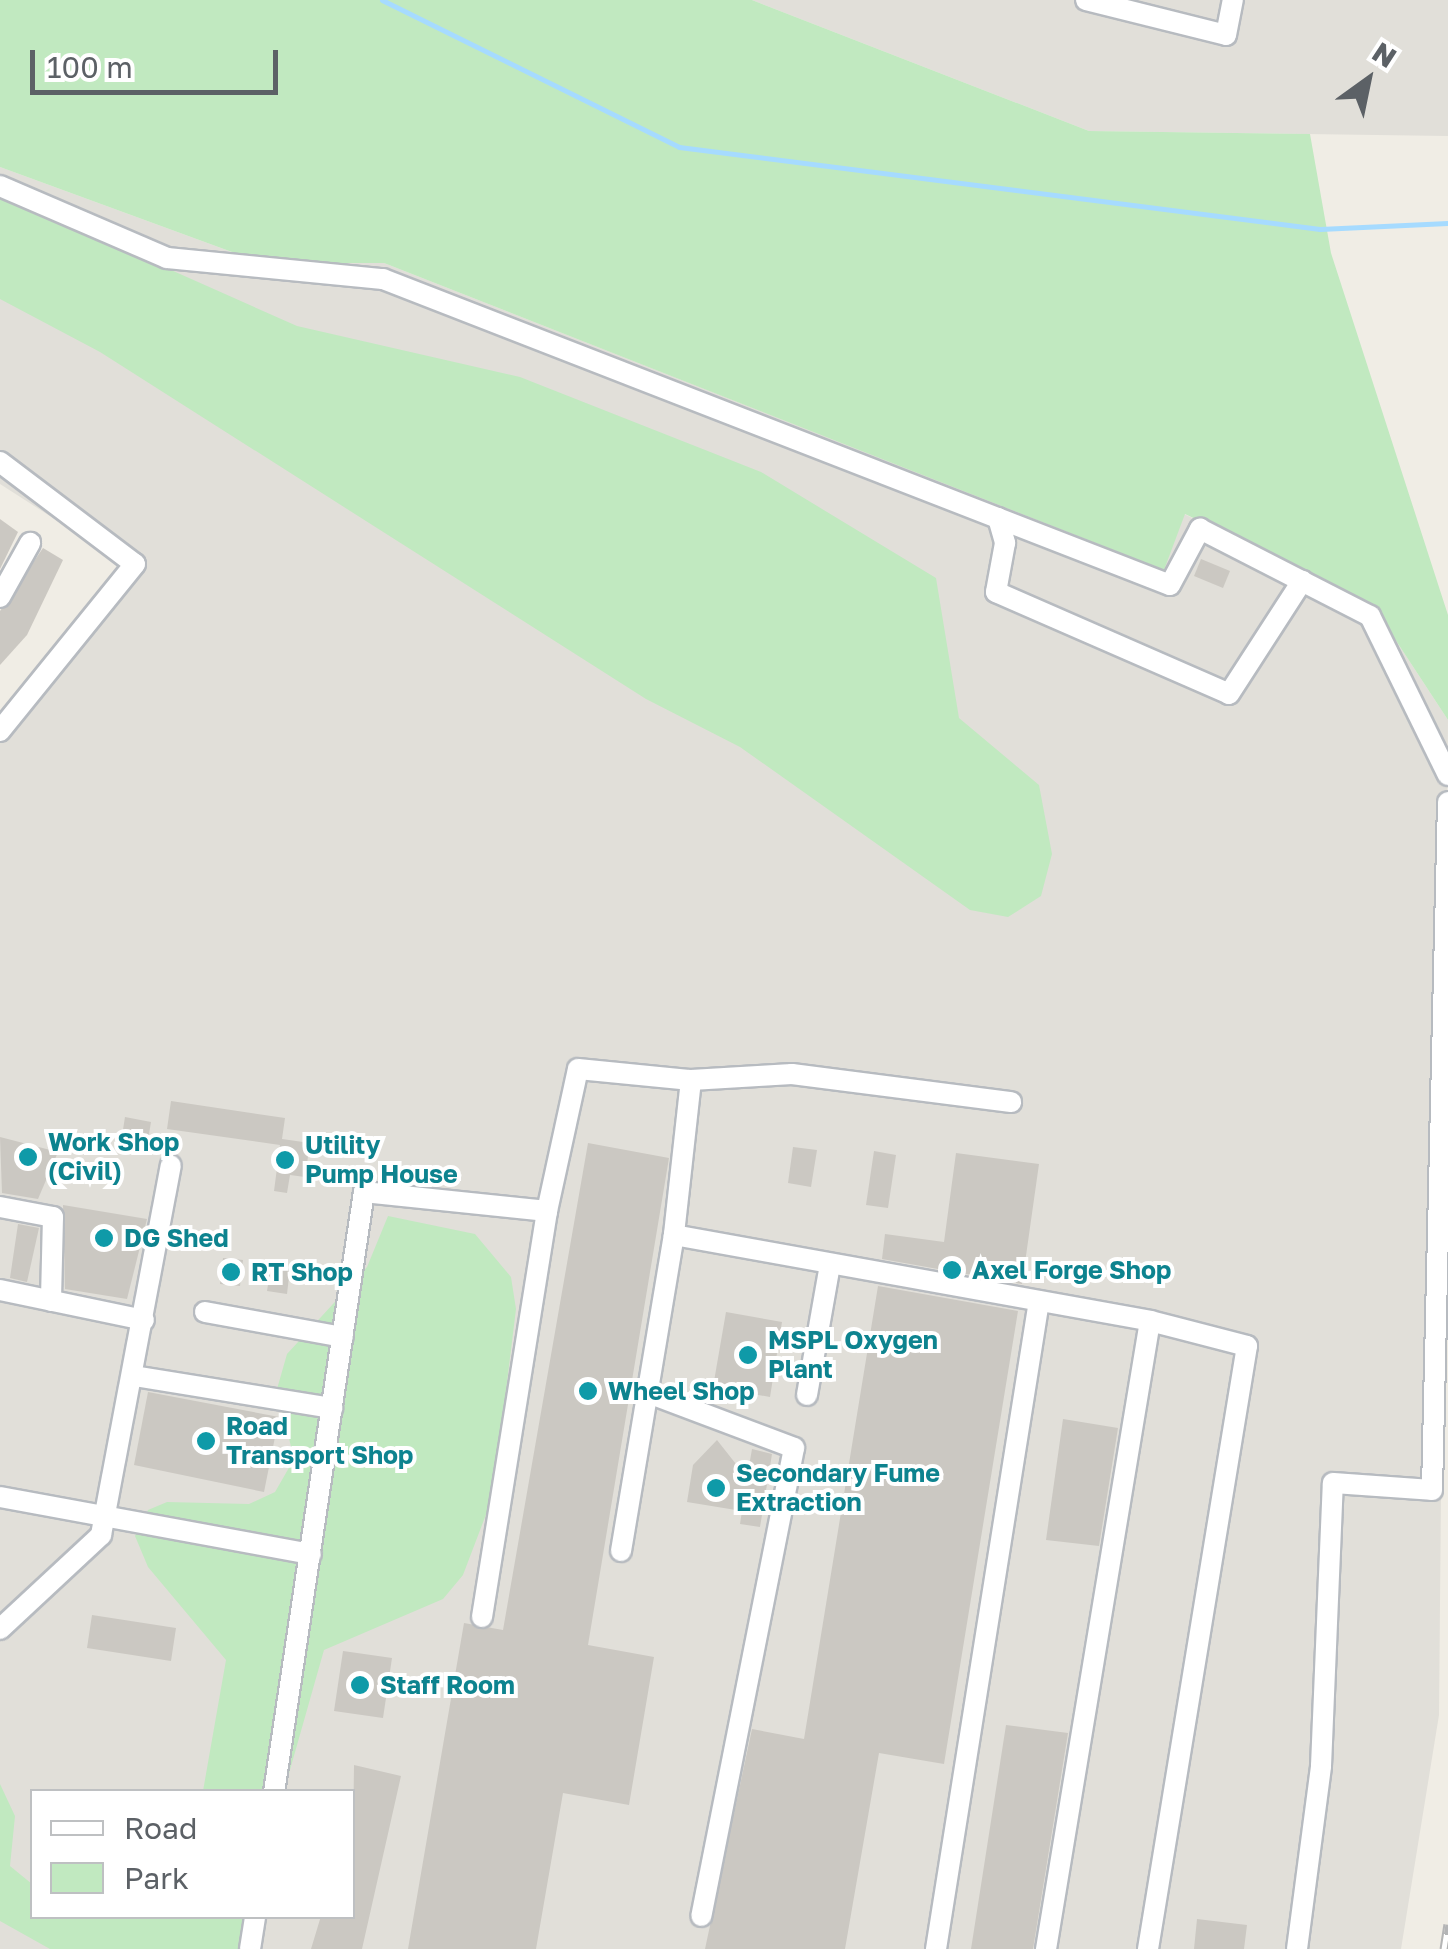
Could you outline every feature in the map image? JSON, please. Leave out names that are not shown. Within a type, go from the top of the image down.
[{"type":"street","points":[[1086,0],[1226,35],[1233,0]]},
{"type":"street","points":[[0,186],[166,258],[383,279],[1170,586],[1200,530],[1370,616],[1448,775]]},
{"type":"street","points":[[0,462],[135,564],[0,731]]},
{"type":"street","points":[[998,518],[1005,543],[996,592],[1228,694],[1302,581]]},
{"type":"street","points":[[0,597],[30,543]]},
{"type":"street","points":[[1297,1949],[1321,1766],[1333,1483],[1432,1490],[1448,802]]},
{"type":"street","points":[[482,1617],[547,1211],[578,1069],[692,1080],[792,1074],[1010,1102]]},
{"type":"street","points":[[621,1551],[674,1234],[692,1080]]},
{"type":"street","points":[[0,1630],[102,1535],[171,1166]]},
{"type":"street","points":[[274,1789],[364,1192],[547,1211]]},
{"type":"street","points":[[0,1206],[53,1217],[50,1301]]},
{"type":"street","points":[[674,1234],[1150,1321],[1246,1346],[1148,1949]]},
{"type":"street","points":[[807,1395],[830,1265]]},
{"type":"street","points":[[0,1290],[144,1320]]},
{"type":"street","points":[[936,1949],[1038,1300]]},
{"type":"street","points":[[205,1312],[343,1337]]},
{"type":"street","points":[[1046,1949],[1150,1321]]},
{"type":"street","points":[[134,1376],[332,1408]]},
{"type":"street","points":[[648,1393],[794,1448],[701,1916]]},
{"type":"street","points":[[0,1497],[311,1554]]},
{"type":"street","points":[[250,1949],[255,1919]]},
{"type":"shaded area","points":[[752,0],[1448,0],[1448,136],[1089,131]]},
{"type":"shaded area","points":[[0,167],[262,263],[384,263],[1163,569],[1184,514],[1372,604],[1448,720],[1439,1715],[1401,1949],[0,1949],[0,714],[123,563],[0,484]]},
{"type":"green space","points":[[0,0],[752,0],[1089,131],[1310,134],[1331,253],[1448,615],[1448,720],[1372,604],[1185,514],[1164,570],[384,263],[262,263],[0,167]]},
{"type":"green space","points":[[0,194],[297,326],[520,377],[761,472],[936,578],[959,718],[1039,785],[1052,854],[1041,896],[1008,917],[970,910],[740,747],[646,699],[100,352],[0,299]]},
{"type":"green space","points":[[388,1216],[475,1234],[511,1277],[516,1309],[493,1496],[463,1575],[443,1599],[324,1650],[285,1789],[203,1789],[226,1660],[148,1567],[135,1536],[148,1510],[167,1502],[249,1504],[275,1492],[294,1459],[277,1389],[287,1354],[367,1267]]},
{"type":"green space","points":[[0,1784],[15,1816],[10,1866],[30,1882],[30,1919],[255,1919],[247,1949],[50,1949],[0,1921]]},
{"type":"building","points":[[0,519],[18,532],[0,569]]},
{"type":"building","points":[[43,548],[63,560],[27,635],[0,665],[0,611]]},
{"type":"building","points":[[1201,559],[1230,571],[1223,588],[1194,576]]},
{"type":"building","name":"Utility Pump House","points":[[171,1101],[285,1118],[282,1139],[310,1143],[305,1177],[290,1175],[287,1193],[274,1191],[280,1145],[167,1129]]},
{"type":"building","points":[[125,1117],[151,1122],[148,1140],[122,1136]]},
{"type":"building","points":[[0,1137],[58,1152],[38,1199],[2,1193]]},
{"type":"building","name":"Wheel Shop","points":[[588,1143],[669,1158],[588,1645],[654,1657],[629,1805],[563,1793],[536,1949],[408,1949],[464,1623],[503,1630]]},
{"type":"building","points":[[793,1147],[817,1150],[811,1187],[788,1183]]},
{"type":"building","points":[[874,1151],[896,1155],[888,1208],[866,1205]]},
{"type":"building","points":[[956,1153],[1039,1164],[1022,1284],[882,1259],[885,1234],[944,1242]]},
{"type":"building","name":"DG Shed","points":[[63,1205],[147,1219],[127,1299],[65,1289]]},
{"type":"building","points":[[18,1224],[39,1228],[27,1282],[10,1278]]},
{"type":"building","name":"RT Shop","points":[[223,1258],[243,1260],[240,1286],[220,1284]]},
{"type":"building","points":[[271,1266],[290,1268],[287,1294],[267,1291]]},
{"type":"building","points":[[878,1286],[1018,1311],[944,1764],[879,1753],[845,1949],[705,1949],[752,1729],[804,1739]]},
{"type":"building","name":"MSPL Oxygen Plant","points":[[726,1312],[782,1322],[770,1397],[713,1387]]},
{"type":"building","name":"Road Transport Shop","points":[[148,1392],[279,1417],[264,1492],[134,1465]]},
{"type":"building","points":[[1063,1419],[1118,1428],[1099,1546],[1046,1540]]},
{"type":"building","points":[[717,1440],[747,1478],[752,1449],[772,1454],[760,1527],[740,1524],[742,1511],[687,1502],[693,1465]]},
{"type":"building","points":[[92,1615],[176,1628],[171,1661],[87,1648]]},
{"type":"building","name":"Staff Room","points":[[343,1651],[392,1658],[383,1718],[334,1711]]},
{"type":"building","points":[[1006,1725],[1068,1733],[1033,1949],[971,1949]]},
{"type":"building","points":[[354,1765],[401,1776],[362,1949],[311,1949],[320,1919],[355,1919]]},
{"type":"building","points":[[1197,1919],[1247,1925],[1244,1949],[1194,1949]]},
{"type":"waterway","points":[[382,0],[679,147],[1320,229],[1448,223]]},
{"type":"railway","points":[[1444,1949],[1448,1924]]},
{"type":"place","name":"Work Shop (Civil)","points":[[28,1157]]},
{"type":"place","name":"Utility Pump House","points":[[285,1160]]},
{"type":"place","name":"DG Shed","points":[[104,1238]]},
{"type":"place","name":"Axel Forge Shop","points":[[952,1270]]},
{"type":"place","name":"RT Shop","points":[[231,1272]]},
{"type":"place","name":"MSPL Oxygen Plant","points":[[748,1355]]},
{"type":"place","name":"Wheel Shop","points":[[588,1391]]},
{"type":"place","name":"Road Transport Shop","points":[[206,1441]]},
{"type":"place","name":"Secondary Fume Extraction","points":[[716,1488]]},
{"type":"place","name":"Staff Room","points":[[360,1685]]}]
